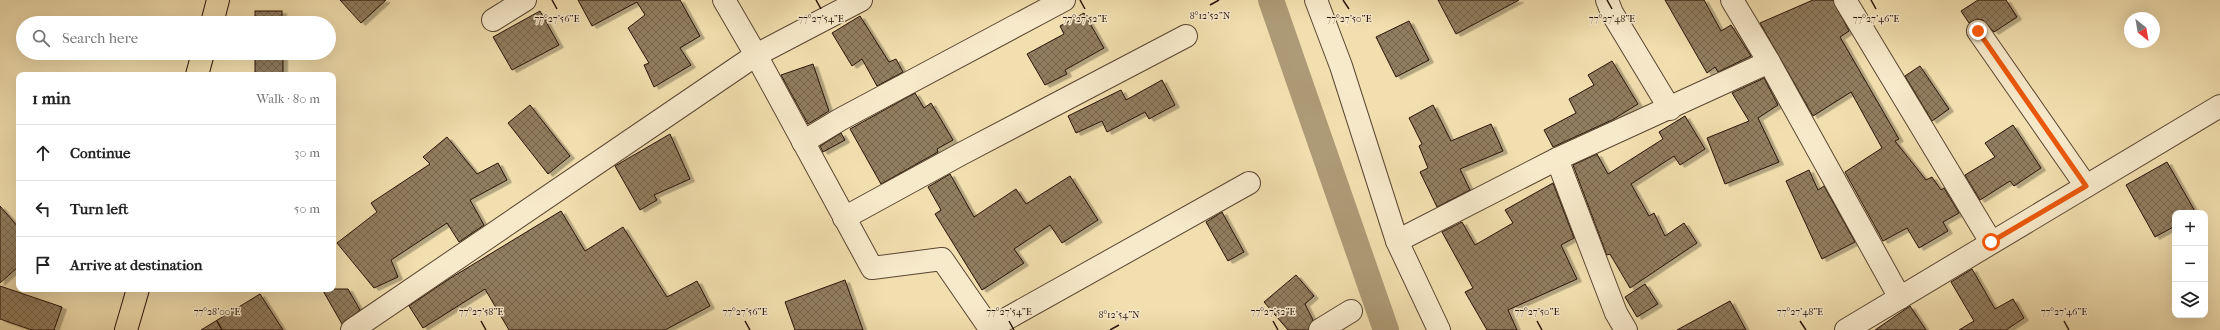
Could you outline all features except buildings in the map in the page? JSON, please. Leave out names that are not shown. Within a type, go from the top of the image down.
[{"type":"main road","points":[[214,16],[218,0]]},
{"type":"main road","points":[[198,72],[202,60]]},
{"type":"main road","points":[[126,330],[137,292]]},
{"type":"street","points":[[493,20],[525,0]]},
{"type":"street","points":[[724,0],[756,55],[872,268],[942,259],[991,329],[1249,183]]},
{"type":"street","points":[[352,330],[756,55],[861,0]]},
{"type":"street","points":[[803,142],[1064,0]]},
{"type":"street","points":[[1316,0],[1341,66],[1397,241],[1439,330]]},
{"type":"street","points":[[1607,0],[1612,13],[1670,109]]},
{"type":"street","points":[[1732,0],[1769,62],[1900,298]]},
{"type":"street","points":[[1845,0],[1991,242]]},
{"type":"street","points":[[1978,31],[2086,186]]},
{"type":"street","points":[[844,218],[960,154],[1186,36]]},
{"type":"street","points":[[1397,241],[1557,159],[1670,109],[1769,62]]},
{"type":"street","points":[[1846,330],[2220,106]]},
{"type":"street","points":[[1557,159],[1616,313],[1626,330]]},
{"type":"street","points":[[1320,330],[1351,311]]},
{"type":"waterway","points":[[1271,0],[1386,330]]},
{"type":"route","points":[[1978,31],[2086,186],[1991,242]]}]
